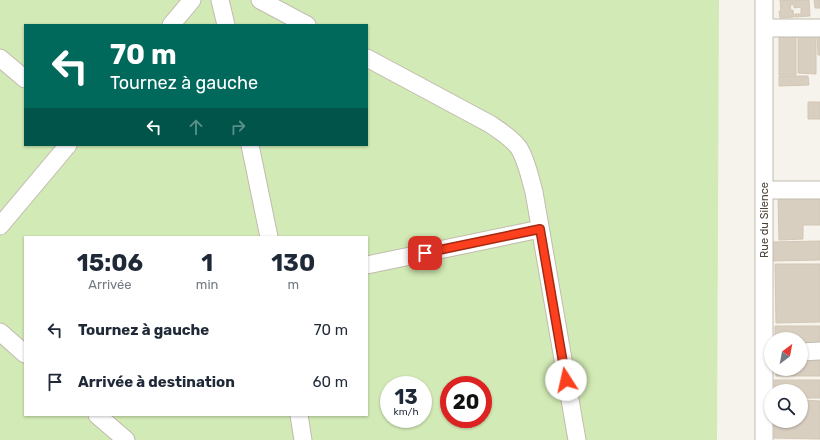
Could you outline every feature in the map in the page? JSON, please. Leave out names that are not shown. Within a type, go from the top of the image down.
[{"type":"street","points":[[172,24],[192,0]]},
{"type":"street","points":[[220,0],[226,24]]},
{"type":"street","points":[[260,0],[305,24]]},
{"type":"street","name":"Rue du Silence","points":[[764,0],[764,190],[768,332]]},
{"type":"street","points":[[764,28],[820,28]]},
{"type":"street","points":[[0,58],[24,78]]},
{"type":"street","points":[[368,59],[490,124],[504,134],[519,148],[527,165],[534,192],[577,440]]},
{"type":"street","points":[[0,226],[67,146]]},
{"type":"street","points":[[250,146],[269,236]]},
{"type":"street","points":[[764,190],[820,190]]},
{"type":"street","points":[[368,265],[540,229]]},
{"type":"street","points":[[0,332],[24,353]]},
{"type":"street","points":[[808,352],[820,352]]},
{"type":"street","name":"Rue du Silence","points":[[764,440],[767,376]]},
{"type":"street","points":[[98,416],[126,440]]},
{"type":"street","points":[[299,416],[303,440]]},
{"type":"green space","points":[[0,0],[719,0],[717,440],[0,440]]},
{"type":"building","points":[[780,0],[793,0],[793,5],[790,5],[791,10],[793,10],[794,17],[780,18]]},
{"type":"building","points":[[794,0],[809,0],[810,16],[795,17],[795,14],[801,14],[801,7],[794,8]]},
{"type":"building","points":[[814,0],[820,0],[820,8],[815,8]]},
{"type":"building","points":[[779,32],[796,32],[796,75],[779,75]]},
{"type":"building","points":[[798,32],[816,32],[816,74],[798,73]]},
{"type":"building","points":[[817,32],[820,32],[820,55],[818,55]]},
{"type":"building","points":[[779,76],[808,76],[809,85],[779,86]]},
{"type":"building","points":[[808,102],[820,102],[820,119],[808,119]]},
{"type":"building","points":[[820,195],[820,225],[803,225],[803,239],[779,240],[778,196]]},
{"type":"building","points":[[820,241],[820,260],[772,261],[771,242]]},
{"type":"building","points":[[775,264],[820,264],[820,322],[776,323]]},
{"type":"building","points":[[775,326],[820,326],[820,347],[808,347],[808,332],[775,332]]},
{"type":"building","points":[[808,357],[820,357],[820,376],[808,376]]},
{"type":"building","points":[[774,380],[820,380],[820,398],[808,398],[808,384],[774,384]]},
{"type":"building","points":[[808,400],[820,401],[820,439],[774,438],[774,428],[808,428]]},
{"type":"route","points":[[425,253],[540,229],[566,380]]}]
